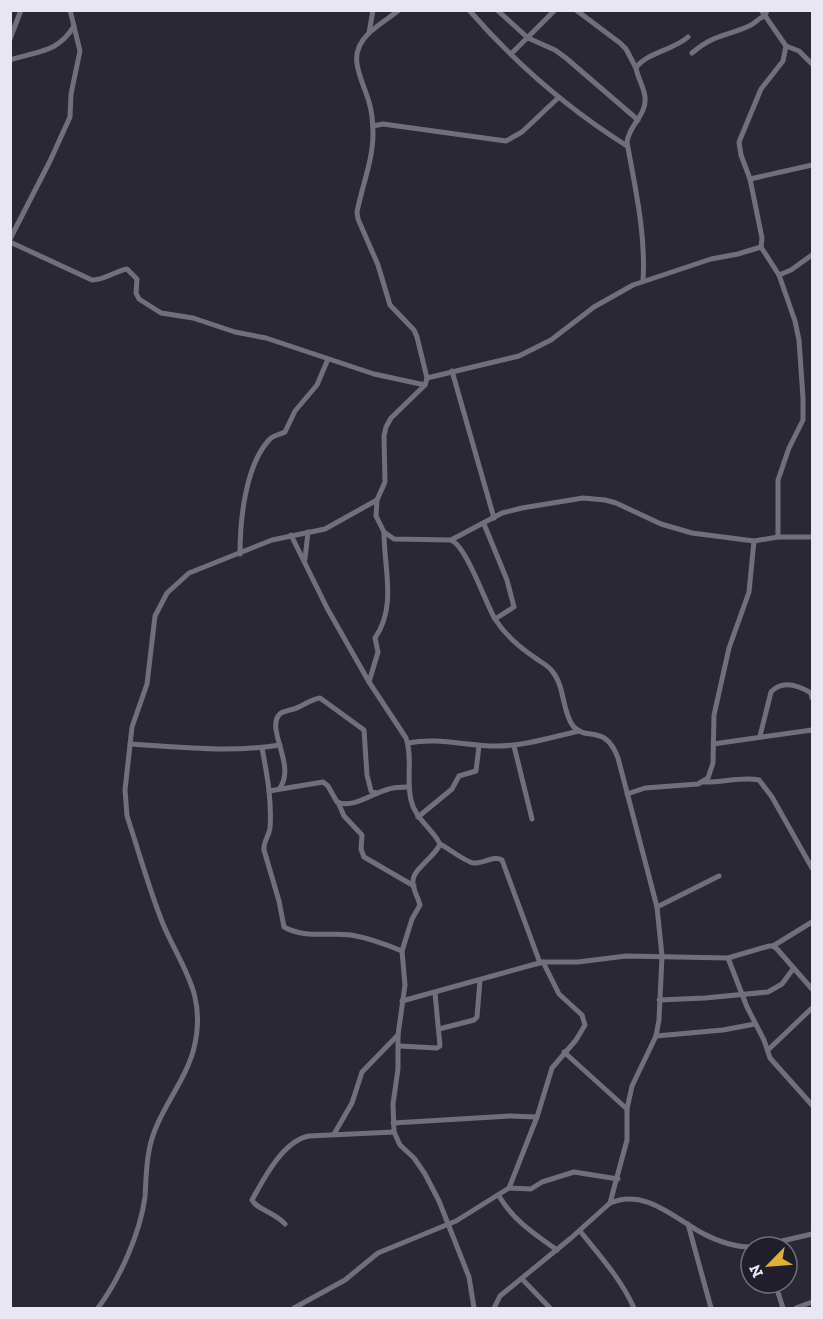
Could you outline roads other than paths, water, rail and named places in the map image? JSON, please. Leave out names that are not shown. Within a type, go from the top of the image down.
[{"type":"street","points":[[10,39],[21,10]]},
{"type":"street","points":[[70,10],[80,51],[71,94],[70,117],[10,241],[92,280],[106,278],[127,269],[137,279],[136,293],[139,299],[162,313],[193,318],[235,332],[266,338],[374,374],[425,385]]},
{"type":"street","points":[[369,33],[373,10]]},
{"type":"street","points":[[369,682],[378,652],[375,638],[383,627],[386,617],[388,579],[384,532],[376,516],[377,500],[385,482],[384,436],[391,418],[425,385],[427,378],[417,338],[410,325],[390,305],[378,265],[357,212],[371,155],[373,126],[369,103],[356,63],[361,46],[369,33],[399,10]]},
{"type":"street","points":[[469,10],[510,54],[558,98],[627,146]]},
{"type":"street","points":[[497,10],[528,39],[555,50],[566,58],[638,120]]},
{"type":"street","points":[[510,54],[528,39],[555,10]]},
{"type":"street","points":[[576,10],[626,49],[636,68],[646,99],[644,109],[628,134],[627,146],[643,230],[645,259],[643,281]]},
{"type":"street","points":[[692,53],[707,41],[752,25],[764,12],[786,46],[799,51],[813,64]]},
{"type":"street","points":[[10,60],[33,55],[59,44],[68,37],[74,26]]},
{"type":"street","points":[[636,68],[641,61],[678,45],[688,37]]},
{"type":"street","points":[[778,537],[778,480],[804,415],[799,340],[779,275],[761,247],[762,238],[750,179],[739,142],[761,90],[783,61],[786,46]]},
{"type":"street","points":[[373,126],[383,124],[506,141],[522,132],[558,98]]},
{"type":"street","points":[[750,179],[813,165]]},
{"type":"street","points":[[427,378],[519,356],[563,333],[594,307],[643,281],[711,259],[761,247]]},
{"type":"street","points":[[779,275],[813,255]]},
{"type":"street","points":[[240,554],[240,525],[244,502],[261,451],[270,438],[285,432],[295,411],[317,385],[328,359]]},
{"type":"street","points":[[452,371],[494,518]]},
{"type":"street","points":[[451,540],[494,518],[522,508],[573,499],[596,499],[616,503],[677,530],[754,541],[778,537],[813,537]]},
{"type":"street","points":[[98,1308],[117,1281],[137,1229],[145,1196],[149,1150],[159,1122],[184,1074],[194,1049],[198,1028],[198,1009],[193,987],[163,923],[127,816],[125,790],[132,727],[147,684],[151,634],[155,616],[160,603],[189,573],[254,547],[291,535],[332,526],[377,500]]},
{"type":"street","points":[[484,524],[507,580],[514,607],[495,619]]},
{"type":"street","points":[[304,560],[308,532]]},
{"type":"street","points":[[384,532],[394,539],[456,542],[495,619],[513,640],[553,671],[562,689],[571,723],[579,731]]},
{"type":"street","points":[[291,535],[327,608],[369,682],[401,728],[408,743],[408,787],[413,808],[418,817],[440,844],[471,863],[496,858],[502,860],[541,963],[559,994],[578,1010],[585,1022],[580,1034],[552,1068],[537,1118],[509,1188],[449,1224],[378,1252],[345,1280],[294,1308]]},
{"type":"street","points":[[704,782],[711,772],[714,715],[729,648],[748,592],[754,541]]},
{"type":"street","points":[[760,736],[771,692],[776,687],[789,685],[798,687],[811,693],[813,698]]},
{"type":"street","points":[[279,789],[286,778],[276,733],[277,718],[282,713],[316,698],[323,699],[364,730],[368,783],[370,791],[377,793]]},
{"type":"street","points":[[713,744],[812,730]]},
{"type":"street","points":[[408,743],[429,740],[479,746],[514,746],[579,731],[598,734],[611,743],[618,758],[657,907],[662,956],[656,1036],[639,1069],[627,1109],[627,1140],[610,1203]]},
{"type":"street","points":[[130,744],[212,749],[262,748],[280,745]]},
{"type":"street","points":[[418,817],[452,789],[459,776],[476,771],[479,746]]},
{"type":"street","points":[[514,746],[532,819]]},
{"type":"street","points":[[262,748],[269,791],[270,828],[263,846],[284,927],[311,935],[350,935],[402,951]]},
{"type":"street","points":[[627,794],[645,788],[704,782],[759,780],[772,797],[813,868]]},
{"type":"street","points":[[269,791],[323,782],[338,802],[344,816],[362,835],[361,854],[414,886]]},
{"type":"street","points":[[338,802],[356,802],[391,788],[408,787]]},
{"type":"street","points":[[440,844],[434,855],[415,873],[413,882],[420,905],[412,919],[402,951],[405,985],[398,1035],[393,1123],[400,1145],[414,1158],[425,1174],[449,1224],[469,1277],[474,1308]]},
{"type":"street","points":[[657,907],[718,876]]},
{"type":"street","points":[[402,1001],[541,963],[578,962],[626,956],[728,958],[773,946],[813,922]]},
{"type":"street","points":[[773,946],[813,989]]},
{"type":"street","points":[[728,958],[772,1060],[813,1105]]},
{"type":"street","points":[[659,1000],[705,998],[743,993],[761,994],[775,989],[794,969]]},
{"type":"street","points":[[439,1029],[474,1020],[477,1017],[480,980]]},
{"type":"street","points":[[399,1046],[437,1048],[440,1043],[435,993]]},
{"type":"street","points":[[768,1050],[813,1008]]},
{"type":"street","points":[[656,1036],[723,1030],[755,1024]]},
{"type":"street","points":[[334,1134],[352,1103],[362,1072],[398,1035]]},
{"type":"street","points":[[564,1052],[627,1109]]},
{"type":"street","points":[[393,1123],[517,1116],[537,1118]]},
{"type":"street","points":[[285,1224],[277,1215],[253,1204],[254,1198],[288,1145],[299,1138],[394,1132]]},
{"type":"street","points":[[509,1188],[531,1189],[542,1182],[574,1172],[618,1179]]},
{"type":"street","points":[[499,1196],[519,1223],[557,1250]]},
{"type":"street","points":[[494,1308],[500,1296],[580,1231],[610,1203],[627,1198],[649,1202],[714,1239],[739,1244]]},
{"type":"street","points":[[688,1224],[711,1308]]},
{"type":"street","points":[[580,1231],[613,1273],[634,1308]]},
{"type":"street","points":[[522,1279],[550,1308]]},
{"type":"street","points":[[796,1308],[813,1302]]}]
